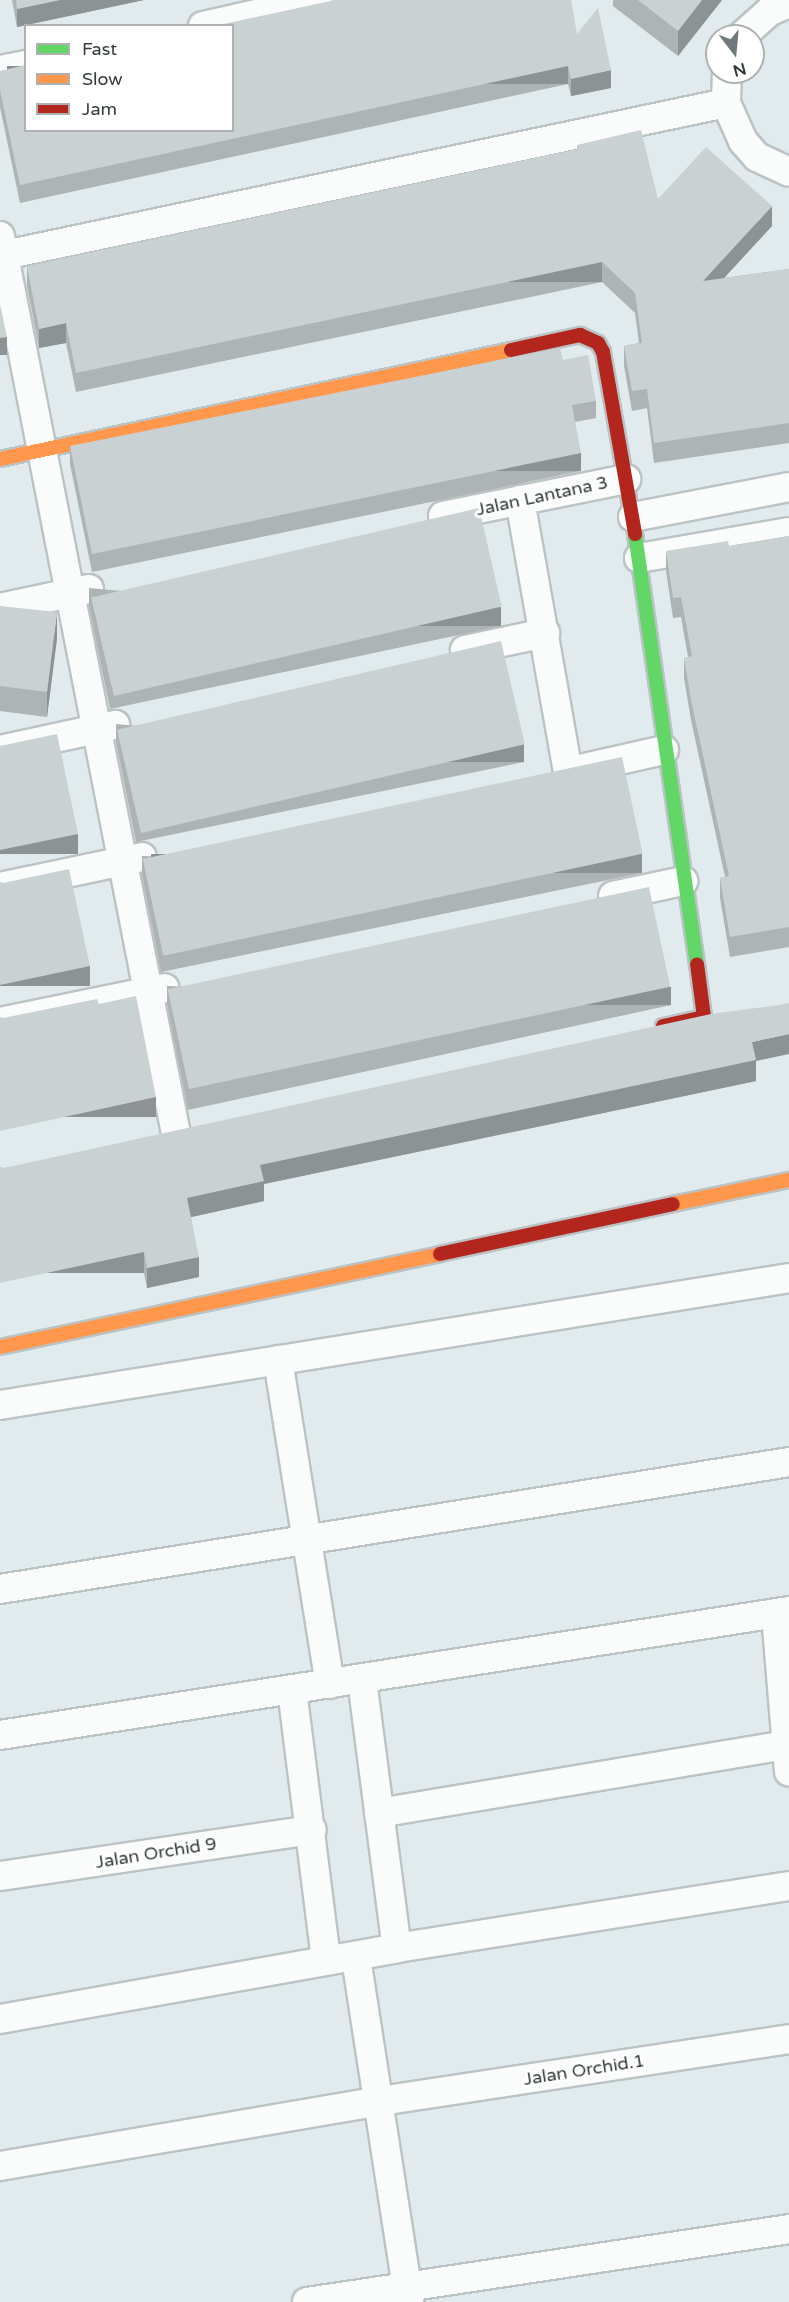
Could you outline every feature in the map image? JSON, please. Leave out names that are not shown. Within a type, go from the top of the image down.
[{"type":"street","points":[[212,24],[318,0]]},
{"type":"street","points":[[755,24],[776,5]]},
{"type":"street","points":[[0,70],[24,65]]},
{"type":"street","points":[[727,84],[726,103],[742,141],[757,157],[789,172]]},
{"type":"street","points":[[177,1134],[1,249],[726,103]]},
{"type":"street","points":[[0,459],[580,335],[598,343],[603,352],[633,518],[664,750],[704,1017]]},
{"type":"street","name":"Jalan Lantana 3","points":[[417,522],[626,478]]},
{"type":"street","points":[[633,518],[789,487]]},
{"type":"street","points":[[520,500],[545,633],[556,774],[664,750]]},
{"type":"street","points":[[639,558],[789,532]]},
{"type":"street","points":[[0,608],[116,584]]},
{"type":"street","points":[[441,655],[545,633]]},
{"type":"street","points":[[0,750],[143,719]]},
{"type":"street","points":[[0,887],[170,852]]},
{"type":"street","points":[[590,900],[683,881]]},
{"type":"street","points":[[0,1022],[195,982]]},
{"type":"street","points":[[647,1030],[704,1017],[736,1014]]},
{"type":"street","points":[[0,1347],[789,1180]]},
{"type":"street","points":[[0,1405],[789,1278]]},
{"type":"street","points":[[278,1360],[330,1684]]},
{"type":"street","points":[[0,1589],[305,1538],[789,1462]]},
{"type":"street","points":[[0,1734],[363,1680],[782,1613],[787,1758],[379,1813]]},
{"type":"street","points":[[363,1680],[397,1948]]},
{"type":"street","points":[[292,1690],[312,1830],[326,1960]]},
{"type":"street","name":"Jalan Orchid 9","points":[[0,1876],[312,1830]]},
{"type":"street","points":[[0,2019],[326,1960],[356,1958],[397,1948],[789,1886]]},
{"type":"street","points":[[356,1958],[380,2101],[408,2294]]},
{"type":"street","name":"Jalan Orchid.1","points":[[0,2166],[380,2101],[789,2039]]},
{"type":"street","points":[[307,2302],[408,2294],[789,2229]]},
{"type":"building","points":[[16,0],[60,0],[17,9]]},
{"type":"building","points":[[335,0],[571,0],[577,34],[598,8],[611,70],[571,79],[568,66],[20,185],[0,90],[0,71],[24,65],[24,132],[234,132],[234,24],[223,24]]},
{"type":"building","points":[[638,0],[702,0],[678,31]]},
{"type":"building","points":[[641,130],[658,199],[706,147],[772,206],[703,281],[789,269],[789,423],[654,443],[647,389],[632,391],[624,346],[642,343],[635,293],[602,262],[76,373],[66,323],[39,329],[27,266],[578,149],[577,145]]},
{"type":"building","points":[[0,304],[7,337],[0,338]]},
{"type":"building","points":[[560,348],[563,360],[588,355],[596,401],[572,405],[581,453],[92,554],[70,446]]},
{"type":"building","points":[[479,508],[502,606],[114,696],[91,598]]},
{"type":"building","points":[[789,536],[789,927],[730,937],[720,878],[729,876],[691,700],[684,658],[692,656],[681,597],[673,598],[666,551],[728,541],[729,546]]},
{"type":"building","points":[[0,606],[57,612],[47,692],[0,686]]},
{"type":"building","points":[[501,641],[525,744],[141,833],[117,730]]},
{"type":"building","points":[[57,734],[78,834],[0,850],[0,746]]},
{"type":"building","points":[[622,757],[643,854],[163,956],[143,859]]},
{"type":"building","points":[[69,869],[90,966],[0,985],[0,882]]},
{"type":"building","points":[[649,887],[670,987],[189,1089],[168,989]]},
{"type":"building","points":[[136,996],[156,1097],[0,1131],[0,1017],[97,999],[99,1004]]},
{"type":"building","points":[[789,1003],[789,1034],[752,1042],[756,1060],[260,1165],[264,1181],[187,1198],[199,1257],[147,1268],[144,1252],[0,1283],[0,1167],[4,1168],[711,1014]]},
{"type":"traffic: fast","points":[[635,534],[697,964]]},
{"type":"traffic: slow","points":[[0,459],[511,350]]},
{"type":"traffic: slow","points":[[673,1204],[789,1180]]},
{"type":"traffic: slow","points":[[0,1347],[440,1254]]},
{"type":"traffic: jam","points":[[511,350],[580,335],[598,343],[603,352],[635,534]]},
{"type":"traffic: jam","points":[[663,1026],[704,1017],[697,964]]},
{"type":"traffic: jam","points":[[440,1254],[673,1204]]}]
